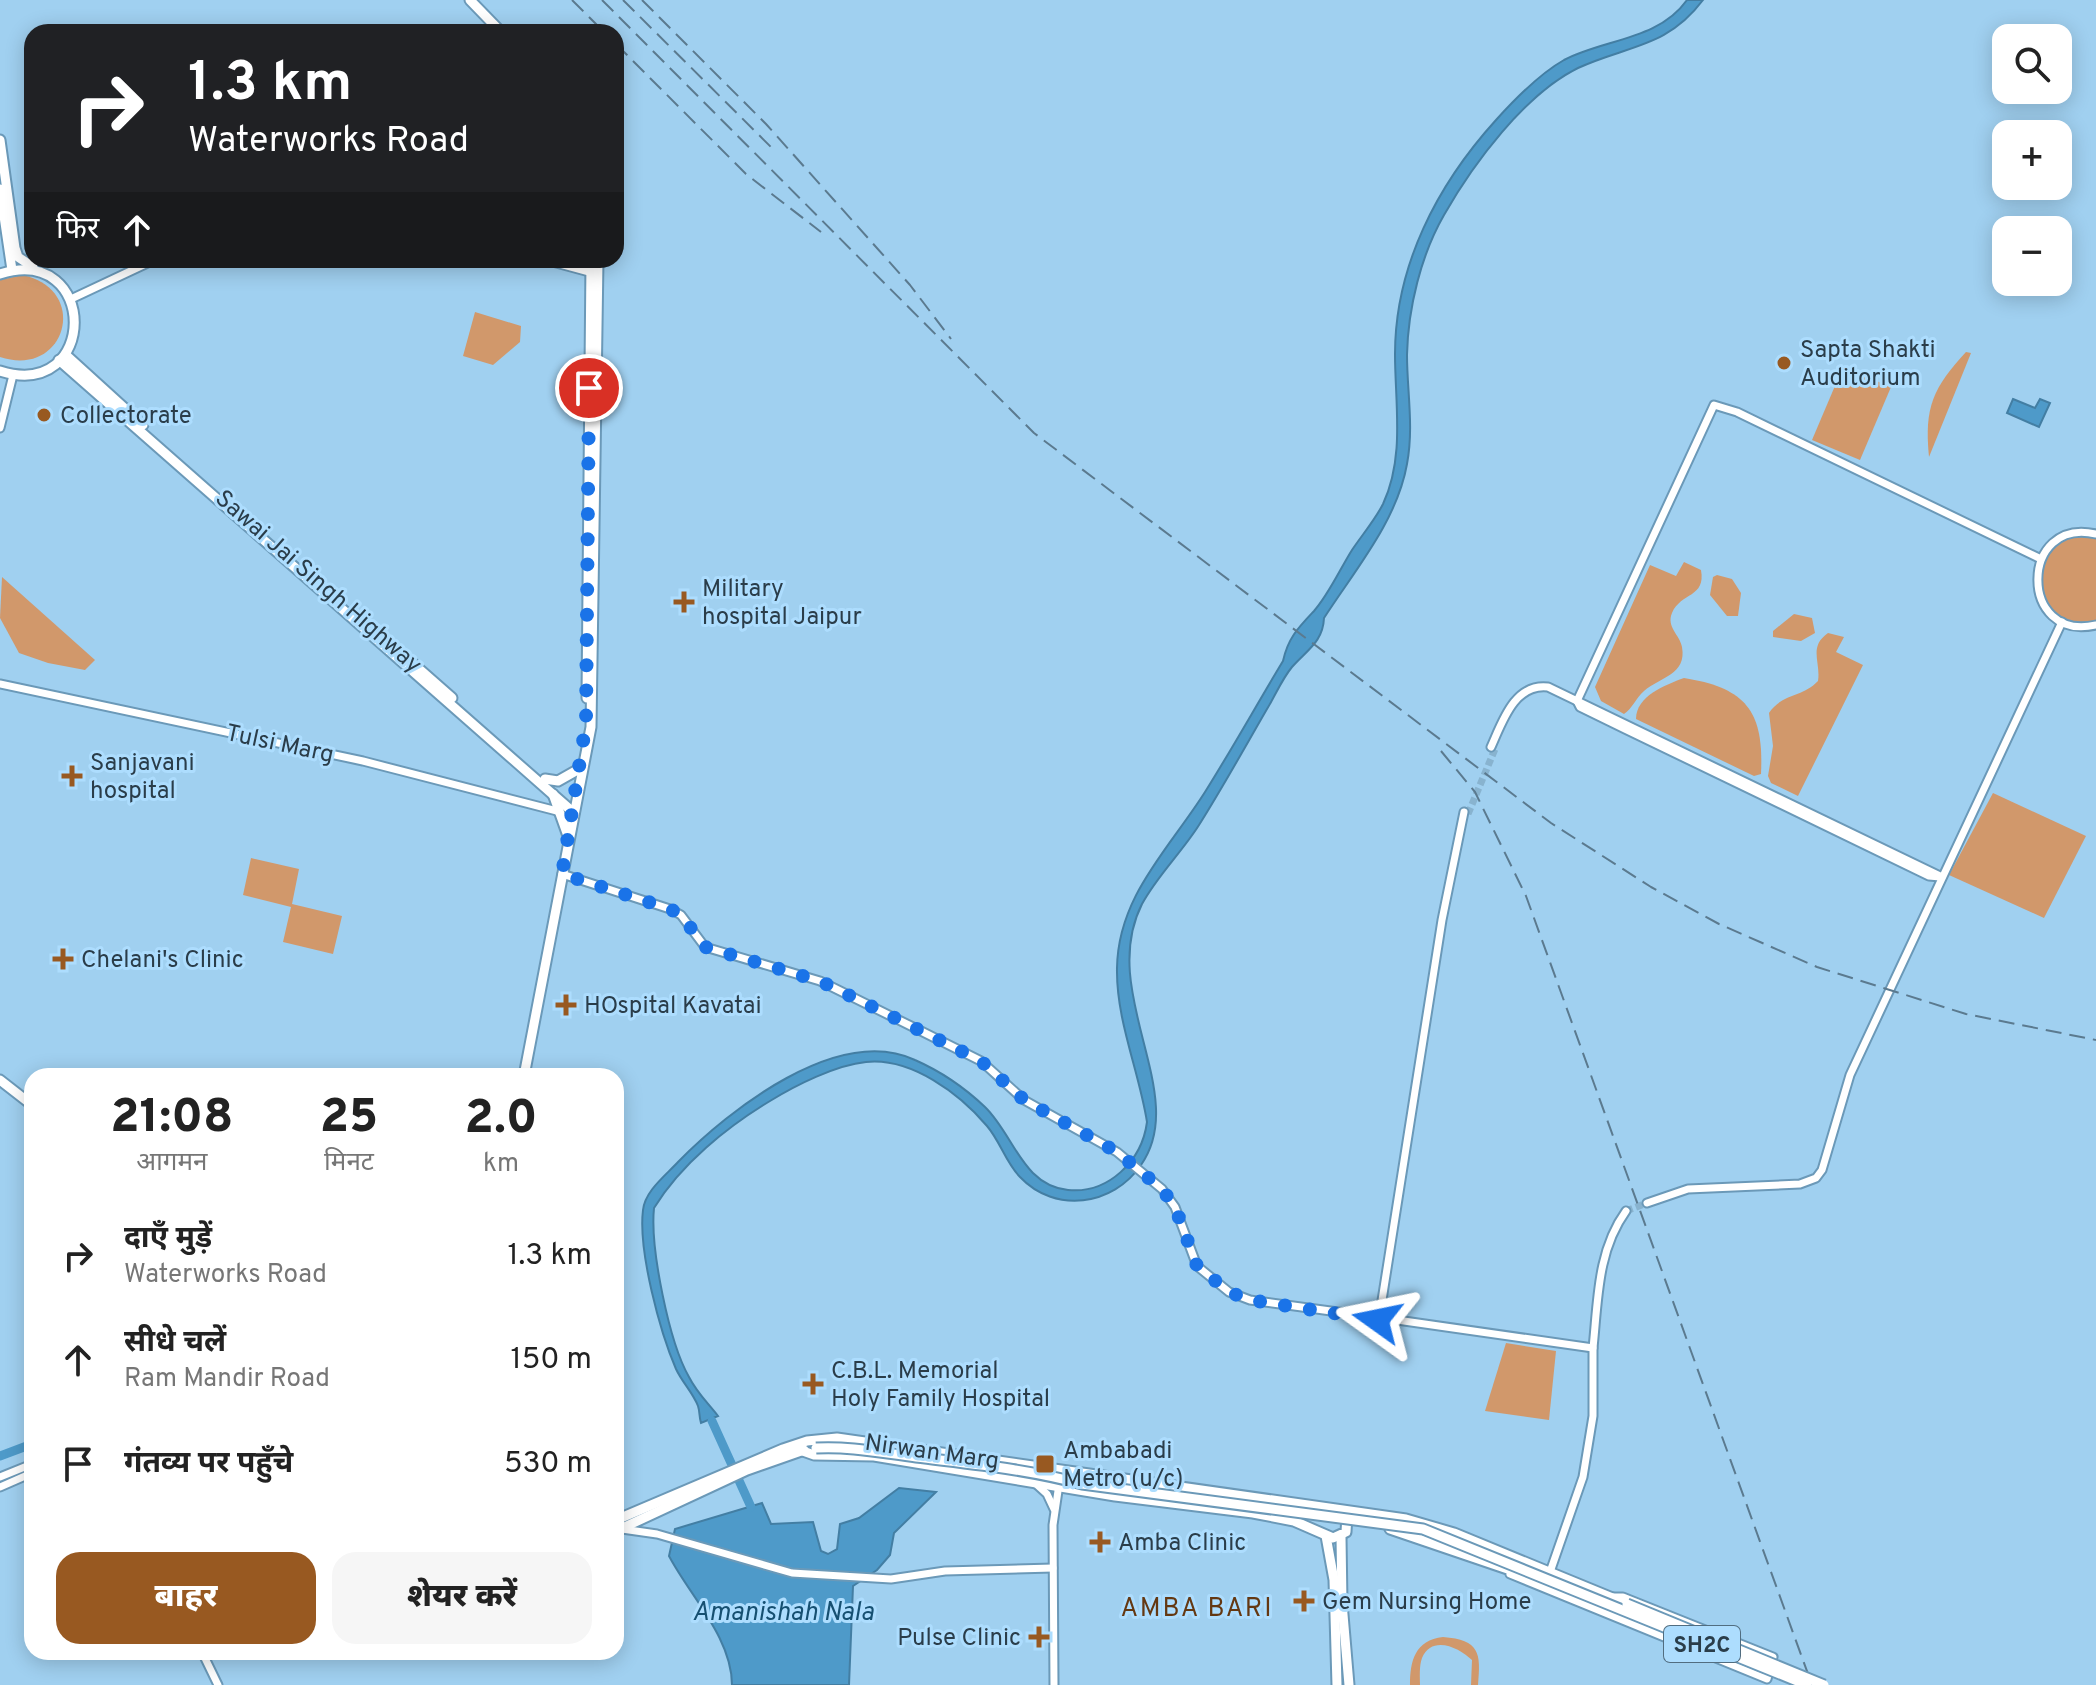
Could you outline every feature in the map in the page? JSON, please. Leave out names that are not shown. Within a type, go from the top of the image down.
[{"type":"main road","points":[[467,0],[490,24]]},
{"type":"main road","points":[[0,140],[15,248],[24,262]]},
{"type":"main road","points":[[0,189],[12,270]]},
{"type":"main road","points":[[0,371],[13,375],[36,374],[62,358],[76,324],[71,299],[57,281],[34,268]]},
{"type":"main road","points":[[526,1068],[591,727],[593,268]]},
{"type":"main road","points":[[594,273],[596,268]]},
{"type":"main road","points":[[0,274],[12,270],[43,273]]},
{"type":"main road","name":"Sawai Jai Singh Highway","points":[[62,358],[545,779],[575,809]]},
{"type":"main road","points":[[334,598],[553,794],[575,809]]},
{"type":"main road","points":[[545,779],[558,781],[581,768]]},
{"type":"main road","points":[[553,794],[569,837]]},
{"type":"main road","points":[[0,1072],[24,1091]]},
{"type":"main road","points":[[0,1080],[24,1099]]},
{"type":"main road","name":"Nirwan Marg","points":[[624,1524],[807,1441],[837,1438],[1062,1471],[1308,1502],[1431,1525],[1824,1685]]},
{"type":"main road","points":[[746,1467],[800,1450],[847,1448],[1040,1473],[1082,1484],[1404,1524],[1443,1535],[1598,1600]]},
{"type":"main road","points":[[800,1450],[814,1455],[874,1456],[1028,1479],[1115,1496],[1253,1513],[1326,1537],[1341,1537]]},
{"type":"main road","points":[[1027,1465],[1028,1479]]},
{"type":"main road","points":[[1328,1508],[1318,1517],[1326,1537],[1334,1580],[1337,1685]]},
{"type":"main road","points":[[1344,1511],[1349,1526]]},
{"type":"main road","points":[[1349,1526],[1404,1531],[1572,1594],[1598,1600]]},
{"type":"main road","points":[[1349,1526],[1341,1537],[1342,1603],[1349,1685]]},
{"type":"main road","name":"SH2C","points":[[1598,1600],[1807,1685]]},
{"type":"street","points":[[71,299],[137,268]]},
{"type":"street","points":[[575,268],[594,273]]},
{"type":"street","points":[[0,428],[13,375]]},
{"type":"street","points":[[1577,701],[1714,405],[1737,412],[2041,559]]},
{"type":"street","points":[[2096,534],[2067,535],[2056,541],[2041,559],[2036,573],[2041,601],[2062,622],[2077,627],[2096,625]]},
{"type":"street","points":[[1647,1203],[1688,1189],[1784,1185],[1816,1178],[1826,1160],[1850,1075],[2062,622]]},
{"type":"street","name":"Tulsi Marg","points":[[0,684],[363,761],[557,811]]},
{"type":"street","points":[[1493,748],[1512,710],[1532,693],[1548,687],[1577,701],[1592,713],[1929,876],[1942,877]]},
{"type":"street","points":[[1379,1316],[1443,925],[1466,813]]},
{"type":"street","points":[[562,874],[670,909],[681,915],[705,947],[820,981],[981,1061],[1024,1100],[1136,1166],[1162,1189],[1175,1207],[1197,1266],[1229,1292],[1250,1300],[1593,1348]]},
{"type":"street","points":[[1550,1572],[1583,1477],[1593,1416],[1593,1348],[1604,1255],[1615,1227],[1626,1211]]},
{"type":"street","points":[[0,1477],[24,1467]]},
{"type":"street","points":[[1054,1685],[1055,1511],[1062,1471]]},
{"type":"street","points":[[0,1487],[24,1476]]},
{"type":"street","points":[[1028,1479],[1047,1494],[1055,1511]]},
{"type":"street","points":[[624,1528],[657,1534],[792,1573],[891,1579],[945,1571],[1053,1568]]},
{"type":"street","points":[[1438,1544],[1767,1679],[1773,1657],[1623,1597],[1611,1597]]},
{"type":"street","points":[[206,1660],[218,1685]]},
{"type":"shaded area","points":[[22,275],[44,283],[57,297],[63,313],[62,330],[54,344],[41,355],[23,360],[0,357],[0,280]]},
{"type":"shaded area","points":[[475,312],[521,326],[520,342],[493,365],[463,356]]},
{"type":"shaded area","points":[[1966,352],[1971,353],[1929,457],[1928,425],[1933,399]]},
{"type":"shaded area","points":[[1843,367],[1891,387],[1860,460],[1812,440]]},
{"type":"shaded area","points":[[2081,535],[2096,537],[2096,621],[2076,623],[2060,618],[2048,606],[2041,591],[2040,574],[2046,557],[2059,544]]},
{"type":"shaded area","points":[[1684,562],[1701,570],[1702,579],[1700,586],[1672,613],[1672,627],[1682,647],[1680,664],[1671,674],[1644,691],[1624,714],[1601,701],[1595,687],[1650,565],[1676,576]]},
{"type":"shaded area","points":[[1717,575],[1732,579],[1741,593],[1738,616],[1727,616],[1710,595],[1713,577]]},
{"type":"shaded area","points":[[2,577],[95,660],[85,670],[48,663],[19,653],[0,618]]},
{"type":"shaded area","points":[[1794,614],[1812,618],[1815,633],[1801,641],[1773,637],[1773,631]]},
{"type":"shaded area","points":[[1828,633],[1844,637],[1836,652],[1863,665],[1798,796],[1771,783],[1768,776],[1773,746],[1769,713],[1780,702],[1818,681],[1818,644]]},
{"type":"shaded area","points":[[1684,678],[1723,688],[1747,706],[1759,734],[1761,774],[1754,776],[1636,719],[1637,711],[1646,698]]},
{"type":"shaded area","points":[[1993,793],[2086,836],[2044,918],[1949,875]]},
{"type":"shaded area","points":[[251,858],[299,869],[292,904],[342,916],[333,954],[283,942],[291,907],[243,895]]},
{"type":"shaded area","points":[[1506,1343],[1556,1351],[1549,1420],[1485,1411]]},
{"type":"shaded area","points":[[1443,1637],[1464,1641],[1476,1650],[1478,1685],[1471,1685],[1472,1660],[1461,1651],[1439,1645],[1432,1646],[1422,1658],[1420,1685],[1410,1685],[1413,1660],[1420,1647]]},
{"type":"water","points":[[1687,0],[1703,0],[1675,28],[1661,37],[1578,68],[1558,80],[1520,112],[1485,153],[1436,231],[1422,264],[1410,319],[1407,355],[1409,450],[1402,485],[1394,505],[1385,525],[1324,618],[1317,640],[1288,672],[1199,825],[1148,894],[1131,938],[1130,972],[1135,1007],[1156,1107],[1154,1137],[1141,1165],[1129,1179],[1100,1197],[1066,1200],[1050,1196],[1034,1189],[1020,1177],[992,1132],[963,1102],[933,1080],[900,1065],[866,1062],[842,1067],[780,1095],[738,1122],[706,1148],[677,1176],[654,1208],[658,1270],[668,1319],[692,1383],[718,1416],[701,1423],[698,1406],[676,1369],[657,1313],[644,1247],[643,1210],[647,1196],[656,1184],[700,1141],[755,1097],[820,1063],[853,1053],[885,1052],[924,1064],[969,1093],[995,1118],[1029,1169],[1052,1186],[1068,1190],[1097,1187],[1121,1172],[1130,1162],[1144,1136],[1147,1122],[1120,1007],[1117,968],[1126,918],[1148,874],[1235,743],[1283,661],[1294,634],[1325,597],[1383,504],[1390,486],[1396,449],[1397,321],[1402,289],[1423,228],[1455,172],[1519,95],[1564,60],[1646,31],[1662,23]]},
{"type":"water","points":[[2013,399],[2035,408],[2040,399],[2050,403],[2039,427],[2007,413]]},
{"type":"water","name":"Amanishah Nala","points":[[899,1488],[936,1492],[894,1533],[890,1555],[877,1570],[853,1586],[849,1685],[732,1685],[730,1668],[718,1634],[669,1556],[675,1529],[762,1503],[771,1524],[813,1522],[821,1551],[828,1554],[837,1549],[840,1524],[859,1518]]},
{"type":"waterway","points":[[712,1421],[751,1507]]},
{"type":"waterway","points":[[0,1456],[24,1447]]},
{"type":"tunnel","points":[[1468,814],[1495,749]]},
{"type":"tunnel","points":[[1626,1211],[1647,1203]]},
{"type":"railway","points":[[572,0],[596,24]]},
{"type":"railway","points":[[602,0],[1034,433],[1551,823],[1651,887],[1719,924],[1817,967],[1966,1014],[2096,1040]]},
{"type":"railway","points":[[623,0],[776,152]]},
{"type":"railway","points":[[642,0],[766,124],[910,285],[951,339]]},
{"type":"railway","points":[[624,52],[746,174],[821,232]]},
{"type":"railway","points":[[1441,751],[1475,792],[1526,896],[1812,1685]]},
{"type":"place","name":"Sapta Shakti Auditorium","points":[[1784,363]]},
{"type":"place","name":"Collectorate","points":[[44,415]]},
{"type":"place","name":"Military hospital Jaipur","points":[[684,602]]},
{"type":"place","name":"Sanjavani hospital","points":[[72,776]]},
{"type":"place","name":"Chelani's Clinic","points":[[63,959]]},
{"type":"place","name":"HOspital Kavatai","points":[[566,1005]]},
{"type":"place","name":"C.B.L. Memorial Holy Family Hospital","points":[[813,1384]]},
{"type":"place","name":"Ambabadi Metro (u/c)","points":[[1045,1464]]},
{"type":"place","name":"Amba Clinic","points":[[1100,1542]]},
{"type":"place","name":"Gem Nursing Home","points":[[1304,1601]]},
{"type":"place","name":"Pulse Clinic","points":[[1039,1637]]},
{"type":"district","name":"AMBA BARI","points":[[1197,1607]]},
{"type":"route","points":[[589,388],[586,723],[562,874],[670,909],[681,915],[705,947],[820,981],[981,1061],[1024,1100],[1117,1152],[1145,1173],[1175,1207],[1188,1250],[1197,1266],[1229,1292],[1250,1300],[1375,1317],[1377,1320]]}]
